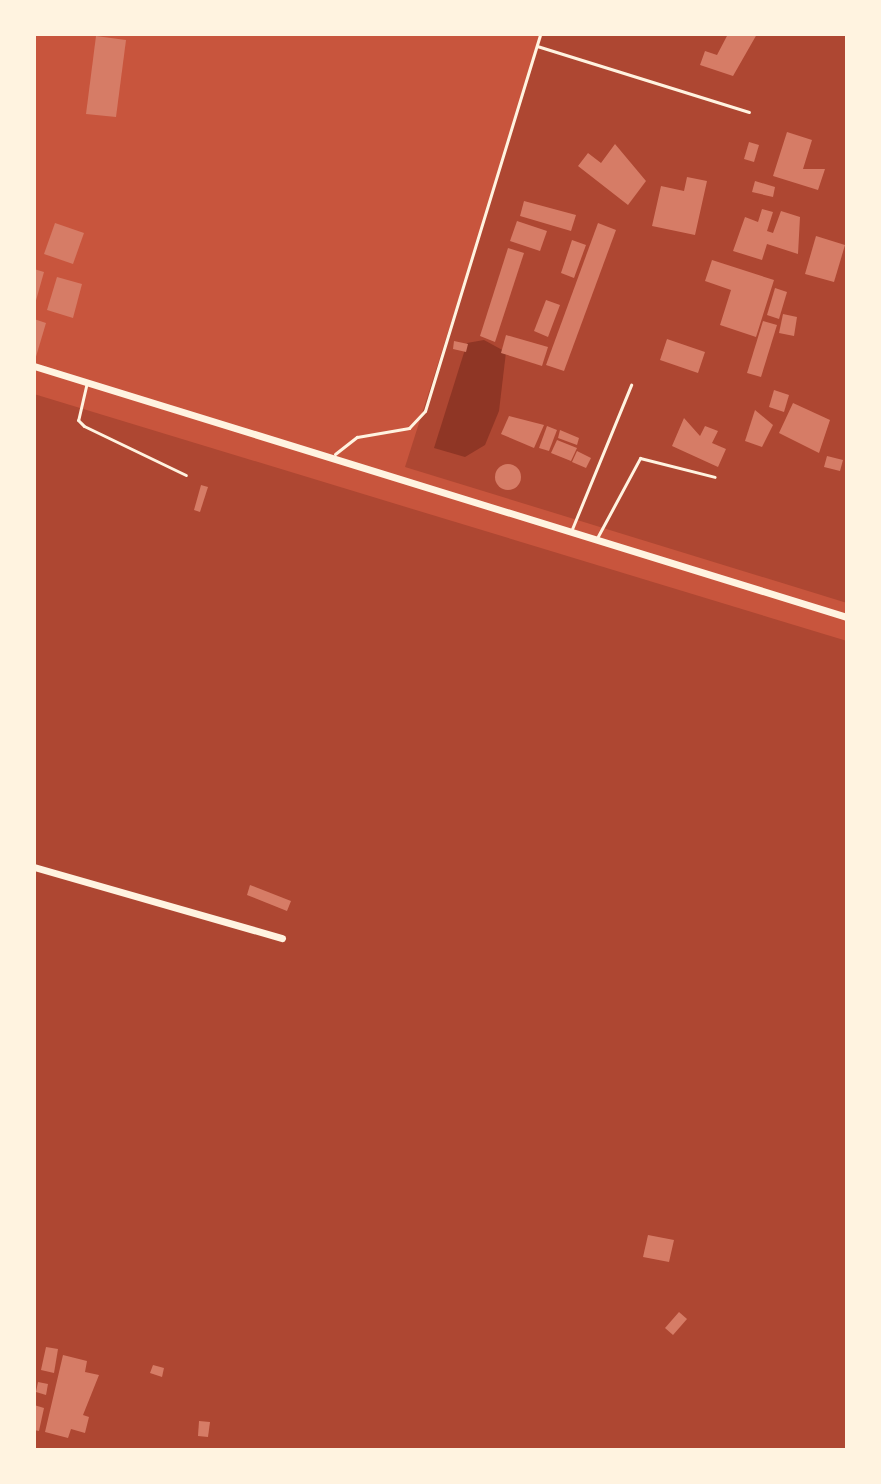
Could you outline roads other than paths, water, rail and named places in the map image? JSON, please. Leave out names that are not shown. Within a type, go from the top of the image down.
[{"type":"street","points":[[34,366],[335,454],[570,534],[847,616]]},
{"type":"street","points":[[34,867],[282,938]]},
{"type":"lane","points":[[335,454],[357,437],[409,428],[425,411],[540,34]]},
{"type":"lane","points":[[537,46],[749,112]]},
{"type":"lane","points":[[87,382],[78,420],[84,426],[186,475]]},
{"type":"lane","points":[[570,534],[631,385]]},
{"type":"lane","points":[[596,542],[640,458],[715,477]]}]
